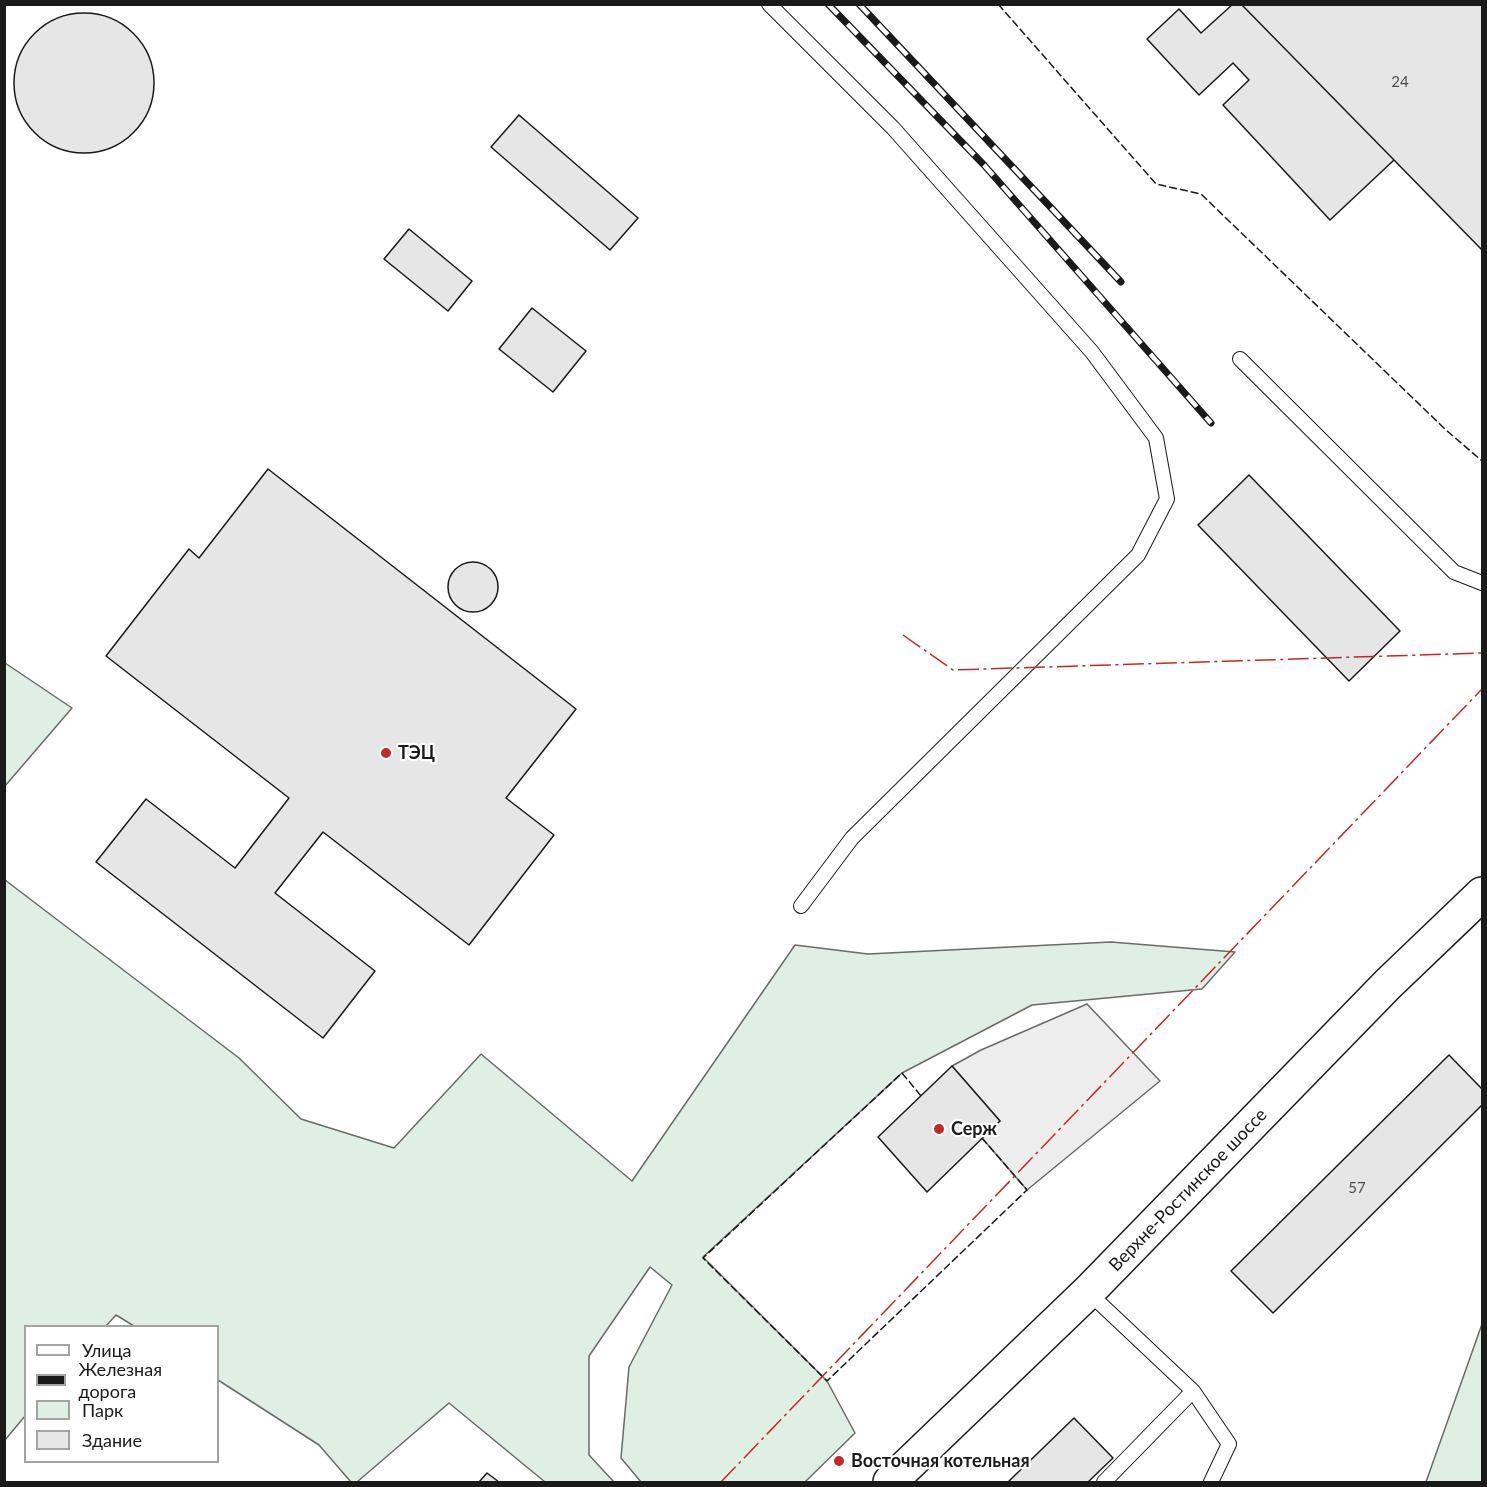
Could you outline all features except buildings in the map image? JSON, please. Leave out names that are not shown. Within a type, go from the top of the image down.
[{"type":"main road","name":"Верхне-Ростинское шоссе","points":[[890,1482],[1088,1292],[1388,984],[1482,894]]},
{"type":"lane","points":[[768,4],[893,128],[1092,352],[1156,438],[1167,499],[1137,555],[852,838],[801,906]]},
{"type":"lane","points":[[1240,359],[1454,572],[1482,584]]},
{"type":"lane","points":[[1088,1292],[1194,1391],[1228,1444],[1211,1482]]},
{"type":"lane","points":[[1104,1482],[1194,1391]]},
{"type":"green space","points":[[5,663],[72,708],[5,786]]},
{"type":"green space","points":[[5,880],[239,1058],[301,1119],[394,1148],[481,1054],[632,1181],[795,945],[868,954],[1111,942],[1235,952],[1202,989],[1032,1005],[902,1073],[703,1257],[827,1381],[855,1433],[805,1482],[641,1482],[621,1458],[629,1367],[672,1285],[650,1267],[589,1356],[589,1455],[614,1482],[545,1482],[449,1403],[357,1482],[351,1482],[319,1445],[219,1381],[219,1325],[132,1325],[116,1315],[107,1325],[24,1325],[24,1417],[5,1440]]},
{"type":"green space","points":[[1482,1324],[1482,1482],[1426,1482]]},
{"type":"shaded area","points":[[1087,1004],[1160,1081],[1027,1190],[982,1138],[1000,1121],[952,1066],[981,1050]]},
{"type":"railway","points":[[828,4],[984,165],[1211,423]]},
{"type":"railway","points":[[859,4],[1121,282]]},
{"type":"fence","points":[[998,4],[1156,184],[1201,194],[1446,430],[1482,461]]},
{"type":"fence","points":[[921,1096],[902,1073],[703,1258],[827,1381],[1027,1190],[982,1138]]},
{"type":"power","points":[[903,635],[953,670],[1482,653]]},
{"type":"power","points":[[721,1482],[1482,689]]},
{"type":"place","name":"ТЭЦ","points":[[386,753]]},
{"type":"place","name":"Серж","points":[[939,1129]]},
{"type":"place","name":"Восточная котельная","points":[[839,1461]]}]
